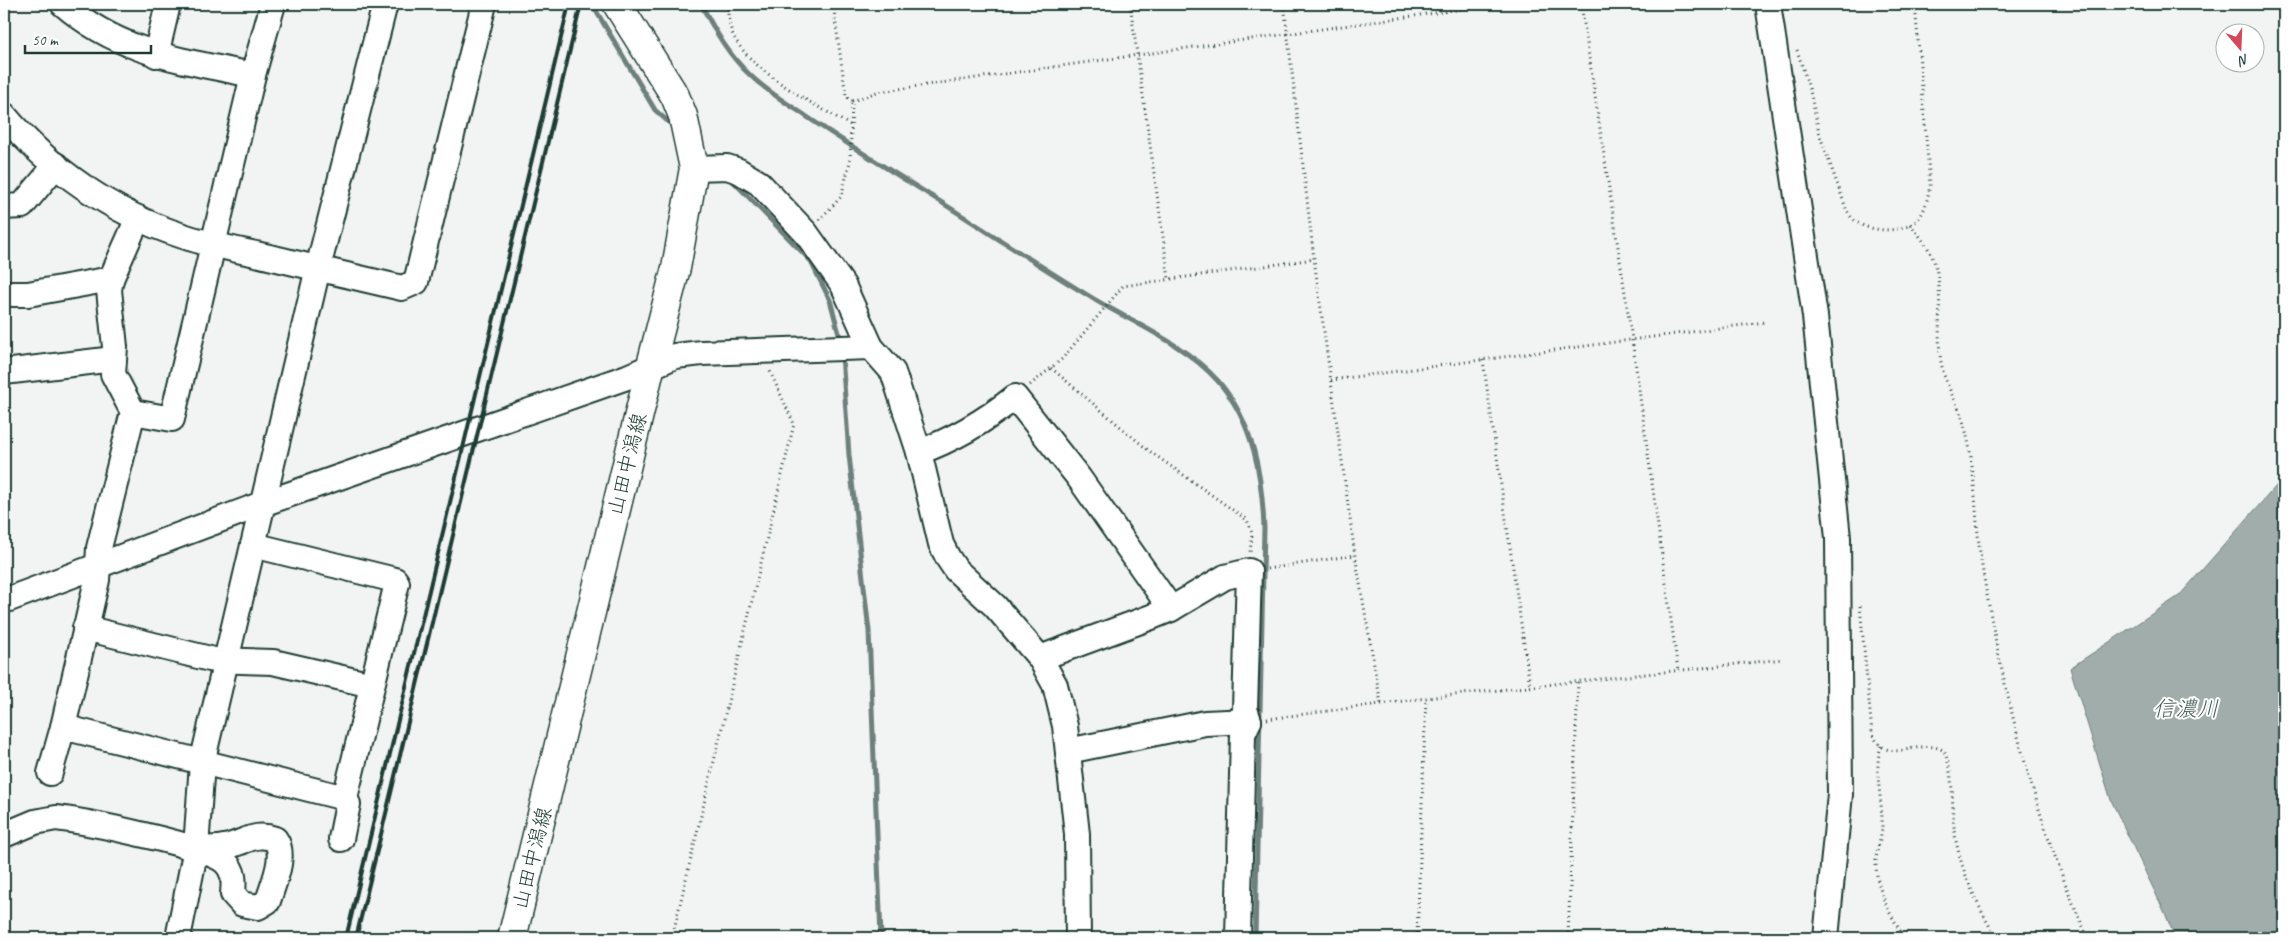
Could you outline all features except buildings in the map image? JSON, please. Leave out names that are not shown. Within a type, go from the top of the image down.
[{"type":"main road","name":"山田中潟線","points":[[512,938],[673,278],[691,194],[694,168],[683,116],[674,96],[616,4]]},
{"type":"street","points":[[63,4],[108,36],[130,46],[156,55],[253,75]]},
{"type":"street","points":[[156,55],[168,4]]},
{"type":"street","points":[[132,412],[172,419],[253,75],[273,4]]},
{"type":"street","points":[[178,938],[196,848],[202,763],[318,268],[385,4]]},
{"type":"street","points":[[4,114],[36,150],[83,186],[138,218],[180,235],[213,244],[402,288],[416,282],[484,4]]},
{"type":"street","points":[[1768,4],[1815,316],[1838,538],[1840,794],[1826,938]]},
{"type":"street","points":[[4,207],[22,206],[56,164]]},
{"type":"street","points":[[694,168],[727,167],[739,171],[759,183],[806,234],[843,285],[870,346],[893,372],[919,452],[941,544],[948,558],[956,570],[995,606],[1040,658],[1054,685],[1060,703],[1068,752],[1077,834],[1078,938]]},
{"type":"street","points":[[50,773],[64,727],[97,580],[99,548],[132,412],[113,374],[114,359],[108,290],[138,218]]},
{"type":"street","points":[[4,294],[28,294],[111,279]]},
{"type":"street","points":[[4,601],[98,564],[262,504],[617,380],[675,356],[760,350],[870,346]]},
{"type":"street","points":[[4,372],[114,359]]},
{"type":"street","points":[[919,452],[969,431],[1015,397],[1078,478],[1171,609]]},
{"type":"street","points":[[253,546],[395,580],[397,583],[345,798],[348,804],[341,839]]},
{"type":"street","points":[[1040,658],[1171,609],[1225,577],[1249,571],[1245,709],[1259,720]]},
{"type":"street","points":[[85,628],[214,660],[273,662],[372,685]]},
{"type":"street","points":[[1068,752],[1205,723],[1259,720]]},
{"type":"street","points":[[1238,938],[1243,734],[1259,720]]},
{"type":"street","points":[[64,727],[345,798]]},
{"type":"street","points":[[4,835],[35,822],[56,818],[196,848]]},
{"type":"path","points":[[727,4],[729,25],[740,47],[792,91],[850,125]]},
{"type":"path","points":[[833,4],[846,96],[852,101]]},
{"type":"path","points":[[1130,4],[1169,279]]},
{"type":"path","points":[[1284,4],[1330,380],[1355,556],[1381,704]]},
{"type":"path","points":[[852,101],[877,92],[1498,4]]},
{"type":"path","points":[[1581,4],[1632,339],[1678,670]]},
{"type":"path","points":[[1794,42],[1810,91],[1822,144],[1847,210],[1854,221],[1880,230],[1898,231],[1918,220],[1924,209],[1930,185],[1915,4]]},
{"type":"path","points":[[806,234],[841,197],[850,162],[852,101]]},
{"type":"path","points":[[1910,224],[1930,253],[1937,272],[1943,371],[1964,423],[1973,472],[1982,564],[1997,642],[2027,776],[2072,902],[2088,938]]},
{"type":"path","points":[[1015,397],[1062,359],[1122,286],[1314,259]]},
{"type":"path","points":[[1330,380],[1765,322]]},
{"type":"path","points":[[672,938],[794,424],[760,350]]},
{"type":"path","points":[[1483,360],[1530,686]]},
{"type":"path","points":[[1051,368],[1148,450],[1247,520],[1252,533],[1249,571],[1355,556]]},
{"type":"path","points":[[1859,598],[1872,733],[1876,743],[1898,752],[1929,745],[1937,746],[1944,751],[1950,773],[1958,853],[1972,892],[1996,938]]},
{"type":"path","points":[[1259,720],[1426,698],[1783,659]]},
{"type":"path","points":[[1568,938],[1578,681]]},
{"type":"path","points":[[1417,938],[1426,698]]},
{"type":"path","points":[[1881,746],[1877,758],[1883,828],[1876,861],[1884,896],[1892,918],[1905,938]]},
{"type":"water","name":"信濃川","points":[[2284,477],[2284,938],[2175,938],[2111,800],[2070,668],[2179,596]]},
{"type":"waterway","points":[[592,4],[655,110],[674,127]]},
{"type":"waterway","points":[[701,4],[729,52],[751,76],[769,91],[1050,272],[1176,346],[1205,368],[1230,397],[1240,414],[1254,450],[1261,489],[1264,528],[1255,938]]},
{"type":"waterway","points":[[731,179],[810,260],[830,300],[841,341]]},
{"type":"waterway","points":[[842,355],[849,455],[869,631],[881,938]]},
{"type":"railway","points":[[346,938],[569,4]]},
{"type":"railway","points":[[356,938],[581,4]]}]
